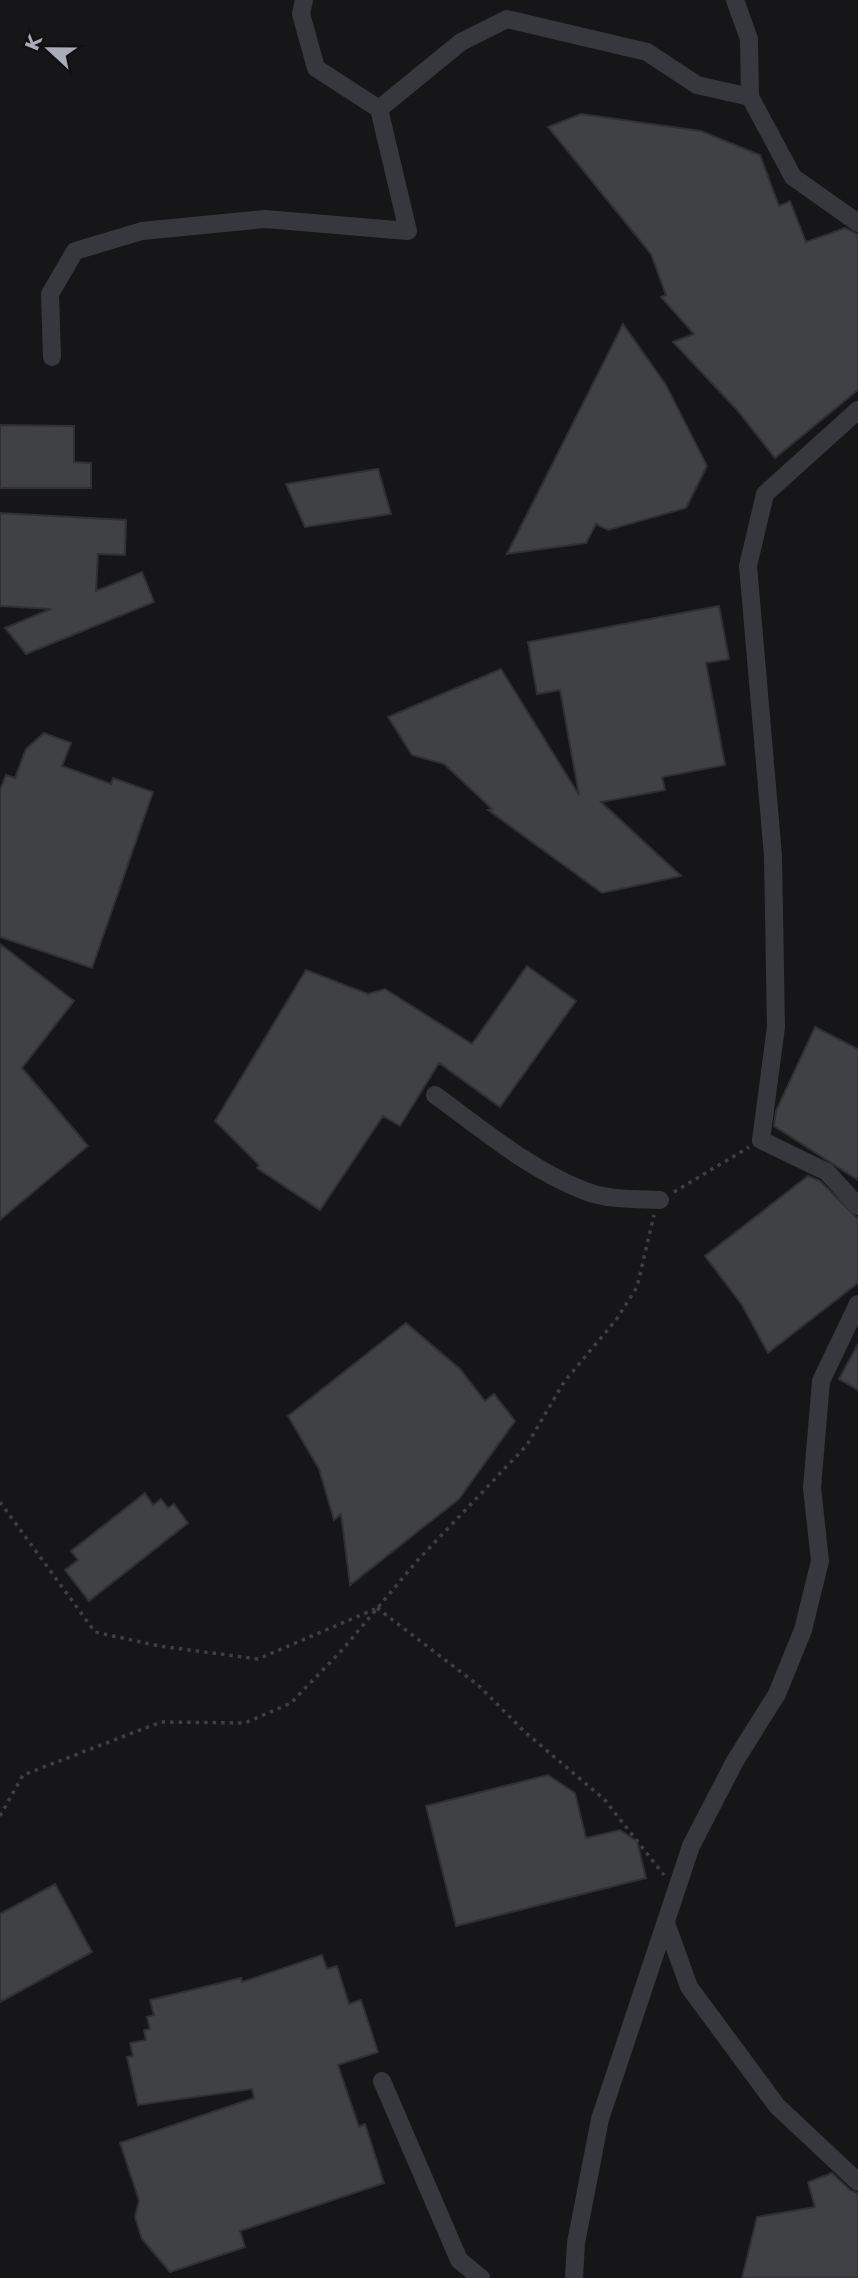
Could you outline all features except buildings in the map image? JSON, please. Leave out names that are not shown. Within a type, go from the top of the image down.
[{"type":"street","points":[[52,357],[50,293],[75,251],[142,231],[265,219],[408,232],[379,109],[316,68],[301,14],[304,0]]},
{"type":"street","points":[[735,0],[749,39],[750,97],[793,177],[858,223]]},
{"type":"street","points":[[379,109],[461,42],[507,19],[647,52],[697,85],[750,97]]},
{"type":"street","points":[[858,410],[765,494],[748,566],[765,734],[773,869],[776,1027],[761,1140],[827,1172],[858,1206]]},
{"type":"street","points":[[435,1095],[523,1158],[586,1192],[617,1198],[660,1200]]},
{"type":"street","points":[[574,2278],[576,2243],[600,2119],[691,1846],[735,1761],[777,1694],[803,1630],[820,1561],[812,1488],[821,1381],[858,1304]]},
{"type":"street","points":[[666,1923],[689,1987],[777,2106],[858,2182]]},
{"type":"street","points":[[382,2081],[459,2260],[481,2278]]},
{"type":"path","points":[[0,1816],[23,1775],[35,1770],[161,1722],[245,1723],[291,1703],[417,1561],[527,1445],[564,1382],[616,1320],[637,1287],[650,1226],[660,1200],[761,1140]]},
{"type":"path","points":[[0,1502],[95,1632],[159,1646],[258,1659],[377,1608]]},
{"type":"path","points":[[377,1608],[478,1685],[525,1732],[604,1799],[676,1891]]}]
